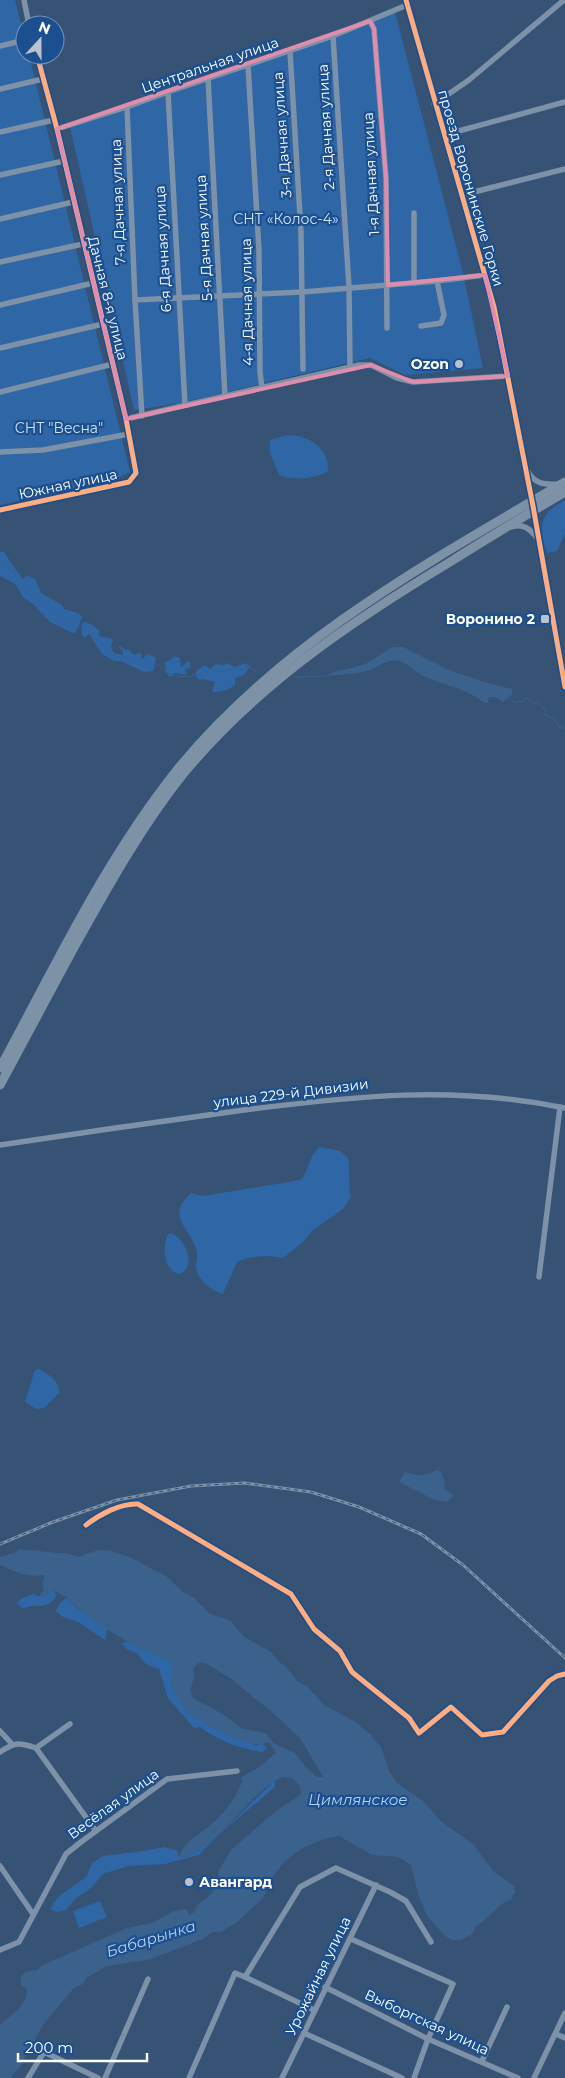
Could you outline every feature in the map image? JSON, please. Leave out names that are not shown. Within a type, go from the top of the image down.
[{"type":"highway","points":[[1,1065],[82,916],[122,848],[163,789],[206,737],[258,686],[335,625],[388,589],[533,506],[564,486]]},
{"type":"highway","points":[[0,1085],[107,888],[142,832],[184,774],[226,728],[284,674],[340,631],[504,529],[533,506]]},
{"type":"street","points":[[24,0],[27,15]]},
{"type":"street","points":[[434,104],[469,80],[564,0]]},
{"type":"street","name":"проезд Воронинские Горки","points":[[407,3],[434,104],[486,275],[533,506],[565,687]]},
{"type":"street","name":"Центральная улица","points":[[57,129],[334,36],[407,3]]},
{"type":"street","name":"1-я Дачная улица","points":[[370,21],[374,29],[386,178],[388,328]]},
{"type":"street","name":"2-я Дачная улица","points":[[334,36],[348,287],[350,368]]},
{"type":"street","points":[[0,46],[15,42]]},
{"type":"street","name":"3-я Дачная улица","points":[[290,50],[301,233],[303,369]]},
{"type":"street","name":"Дачная 8-я улица","points":[[40,65],[57,129],[113,364],[136,473]]},
{"type":"street","name":"4-я Дачная улица","points":[[248,65],[257,206],[260,372],[262,388]]},
{"type":"street","name":"5-я Дачная улица","points":[[208,78],[225,396]]},
{"type":"street","points":[[0,89],[43,79]]},
{"type":"street","name":"6-я Дачная улица","points":[[168,92],[185,405]]},
{"type":"street","points":[[444,135],[565,102]]},
{"type":"street","name":"7-я Дачная улица","points":[[127,107],[142,416]]},
{"type":"street","points":[[0,132],[54,120]]},
{"type":"street","points":[[0,176],[64,161]]},
{"type":"street","points":[[462,195],[565,169]]},
{"type":"street","points":[[0,219],[73,202]]},
{"type":"street","points":[[414,213],[414,283]]},
{"type":"street","points":[[0,262],[83,244]]},
{"type":"street","points":[[135,300],[302,292],[486,275]]},
{"type":"street","points":[[421,326],[441,323],[444,314],[437,281]]},
{"type":"street","points":[[0,305],[93,283]]},
{"type":"street","points":[[0,348],[103,324]]},
{"type":"street","points":[[0,392],[113,364]]},
{"type":"street","points":[[126,419],[350,368],[371,366],[397,378],[413,382],[508,376]]},
{"type":"street","points":[[0,452],[43,450],[129,434]]},
{"type":"street","points":[[524,465],[534,481],[545,485],[564,486]]},
{"type":"street","name":"Южная улица","points":[[0,510],[129,482],[136,473]]},
{"type":"street","points":[[504,529],[524,526],[539,540]]},
{"type":"street","points":[[0,1093],[43,1012],[65,964]]},
{"type":"street","name":"улица 229-й Дивизии","points":[[21,1142],[339,1098],[392,1094],[447,1094],[563,1107]]},
{"type":"street","points":[[539,1277],[563,1107]]},
{"type":"street","points":[[0,1141],[21,1142]]},
{"type":"street","points":[[0,1145],[21,1142]]},
{"type":"street","points":[[86,1525],[98,1516],[132,1504],[138,1504],[291,1594],[314,1629],[340,1652],[352,1672],[409,1718],[419,1733],[451,1707],[482,1735],[503,1732],[548,1681],[565,1674]]},
{"type":"street","points":[[36,1748],[70,1724]]},
{"type":"street","points":[[0,1731],[12,1744]]},
{"type":"street","points":[[0,1752],[12,1744],[22,1743],[36,1748],[96,1831]]},
{"type":"street","name":"Весёлая улица","points":[[0,1950],[19,1942],[66,1854],[96,1831],[167,1779],[237,1771]]},
{"type":"street","points":[[0,1866],[33,1914]]},
{"type":"street","points":[[245,1977],[300,1887],[336,1868],[376,1885],[406,1901],[431,1942]]},
{"type":"street","name":"Урожайная улица","points":[[282,2078],[376,1885]]},
{"type":"street","points":[[351,1938],[453,1984],[428,2039],[414,2078]]},
{"type":"street","points":[[190,2078],[235,1973],[314,2010]]},
{"type":"street","points":[[105,2078],[148,1979]]},
{"type":"street","name":"Выборгская улица","points":[[325,1987],[428,2039],[518,2078]]},
{"type":"street","points":[[482,2061],[507,2007]]},
{"type":"street","points":[[534,2078],[565,2013]]},
{"type":"street","points":[[304,2032],[402,2078]]},
{"type":"street","points":[[556,2034],[565,2038]]},
{"type":"street","points":[[28,2078],[44,2052],[98,2078]]},
{"type":"highlighted area","points":[[370,21],[374,29],[386,178],[388,285],[485,275],[508,376],[413,382],[371,365],[126,419],[57,129]]},
{"type":"green space","name":"СНТ \"Весна\"","points":[[0,0],[15,0],[19,15],[15,15],[15,65],[31,65],[130,472],[118,478],[0,505]]},
{"type":"green space","name":"СНТ «Колос-4»","points":[[395,12],[463,273],[483,368],[405,375],[370,358],[181,403],[134,410],[70,127],[124,111]]},
{"type":"green space","points":[[287,435],[303,437],[316,444],[325,456],[328,463],[328,471],[317,476],[304,478],[290,478],[279,475],[270,454],[270,440]]},
{"type":"green space","points":[[565,500],[565,533],[557,551],[548,553],[545,548],[542,525],[546,515]]},
{"type":"green space","points":[[0,552],[4,552],[24,579],[26,575],[35,579],[41,593],[62,605],[64,609],[78,613],[82,617],[75,634],[50,622],[34,605],[23,597],[15,584],[0,576]]},
{"type":"green space","points":[[85,622],[99,630],[99,636],[113,639],[111,647],[114,653],[123,655],[123,651],[118,647],[120,646],[126,650],[128,649],[134,655],[142,654],[141,660],[148,654],[156,658],[153,671],[144,672],[121,661],[114,661],[102,654],[90,635],[88,634],[86,638],[82,635],[82,623]]},
{"type":"green space","points":[[175,656],[180,658],[181,667],[188,661],[190,663],[191,668],[185,669],[186,675],[175,673],[170,677],[166,673],[165,663]]},
{"type":"green space","points":[[227,663],[235,667],[245,663],[250,666],[244,675],[235,678],[235,685],[227,690],[212,692],[215,682],[199,680],[195,675],[197,670],[205,665],[210,669],[216,664],[223,665]]},
{"type":"green space","points":[[320,1147],[340,1151],[348,1158],[351,1197],[343,1209],[312,1231],[302,1243],[283,1258],[248,1258],[237,1262],[223,1294],[210,1288],[202,1281],[197,1272],[197,1252],[180,1216],[183,1202],[191,1193],[203,1196],[301,1180],[311,1158]]},
{"type":"green space","points":[[171,1233],[181,1241],[188,1253],[188,1265],[180,1274],[170,1269],[165,1258],[166,1239],[168,1234]]},
{"type":"green space","points":[[40,1369],[56,1382],[59,1393],[44,1408],[36,1409],[25,1402],[35,1370]]},
{"type":"green space","points":[[53,1590],[57,1595],[49,1604],[23,1609],[17,1603],[21,1599],[33,1594],[41,1597]]},
{"type":"green space","points":[[66,1598],[78,1609],[108,1628],[105,1640],[78,1622],[63,1617],[56,1611],[60,1603]]},
{"type":"green space","points":[[127,1642],[164,1657],[172,1663],[172,1684],[255,1745],[263,1744],[267,1748],[262,1752],[245,1748],[222,1740],[200,1727],[194,1728],[168,1698],[159,1669],[146,1663],[137,1653],[126,1649],[122,1643]]},
{"type":"green space","points":[[275,1781],[275,1787],[216,1837],[199,1855],[165,1864],[128,1866],[103,1874],[90,1889],[75,1899],[66,1910],[57,1912],[50,1909],[58,1897],[86,1877],[92,1863],[103,1856],[164,1847],[178,1851],[178,1857],[189,1855],[201,1848],[228,1826]]},
{"type":"green space","points":[[100,1901],[107,1917],[79,1928],[73,1911]]},
{"type":"water","points":[[394,647],[403,647],[449,670],[512,689],[512,695],[503,702],[495,697],[489,697],[488,703],[484,703],[459,689],[423,676],[398,661],[383,663],[359,673],[324,676],[367,663]]},
{"type":"water","points":[[437,1470],[442,1473],[442,1477],[445,1480],[444,1489],[454,1495],[447,1502],[435,1500],[399,1482],[405,1472],[421,1475]]},
{"type":"water","name":"Цимлянское","points":[[20,1549],[66,1553],[78,1557],[98,1550],[111,1551],[132,1558],[167,1577],[183,1592],[193,1597],[210,1614],[230,1620],[244,1637],[270,1651],[279,1662],[286,1666],[297,1681],[308,1687],[324,1705],[354,1721],[369,1733],[381,1747],[389,1771],[397,1783],[423,1801],[443,1823],[473,1844],[494,1872],[514,1886],[515,1892],[511,1900],[502,1904],[476,1926],[472,1934],[461,1940],[451,1940],[427,1916],[418,1894],[411,1865],[398,1857],[372,1855],[339,1836],[324,1839],[303,1848],[285,1861],[274,1875],[263,1898],[236,1923],[221,1932],[212,1932],[203,1939],[148,1960],[107,1966],[86,1978],[83,1984],[74,1988],[43,2025],[20,2067],[10,2078],[0,2078],[0,2025],[18,2010],[25,2000],[27,1989],[21,1985],[21,1976],[25,1972],[37,1970],[43,1965],[127,1928],[152,1923],[174,1911],[186,1909],[189,1915],[195,1912],[196,1906],[209,1896],[217,1886],[219,1870],[231,1850],[276,1811],[301,1794],[300,1786],[292,1778],[281,1778],[257,1795],[204,1847],[191,1854],[178,1857],[189,1842],[227,1808],[240,1788],[242,1781],[240,1778],[259,1767],[276,1753],[267,1742],[260,1744],[239,1740],[189,1713],[175,1693],[172,1680],[172,1663],[132,1644],[111,1631],[73,1604],[66,1598],[66,1595],[65,1597],[53,1590],[41,1598],[39,1596],[44,1590],[42,1584],[45,1575],[28,1575],[0,1565],[0,1557]],"holes":[[[198,1663],[205,1663],[230,1678],[300,1738],[323,1777],[317,1777],[295,1753],[275,1744],[265,1733],[241,1728],[223,1714],[193,1698],[190,1689],[194,1679],[193,1669]]]},
{"type":"waterway","points":[[0,562],[26,583],[40,602],[52,613],[70,624],[93,633],[95,638],[98,637],[101,643],[117,657],[123,656],[139,665],[153,669],[158,665],[167,673],[180,676],[195,676],[212,670],[222,672],[232,669],[243,670],[249,667],[256,672]]},
{"type":"waterway","points":[[295,677],[324,676]]},
{"type":"waterway","points":[[508,697],[515,703],[524,701],[527,697],[533,704],[539,702],[545,711],[545,715],[554,719],[559,727],[565,729]]},
{"type":"railway","points":[[0,1544],[53,1522],[117,1500],[191,1486],[244,1483],[311,1492],[359,1507],[421,1534],[463,1565],[565,1658]]},
{"type":"cycle path","points":[[406,0],[494,307],[533,506],[565,687]]},
{"type":"cycle path","points":[[0,510],[129,482],[136,473],[126,419],[57,129],[40,65]]},
{"type":"cycle path","points":[[86,1525],[97,1517],[124,1505],[138,1504],[291,1594],[314,1629],[340,1651],[352,1672],[409,1718],[419,1733],[451,1707],[482,1735],[503,1732],[549,1681],[565,1674]]},
{"type":"place","name":"Ozon","points":[[459,364]]},
{"type":"place","name":"Воронино 2","points":[[545,619]]},
{"type":"place","name":"Авангард","points":[[189,1882]]},
{"type":"water label","name":"Бабарынка","points":[[151,1939]]}]
